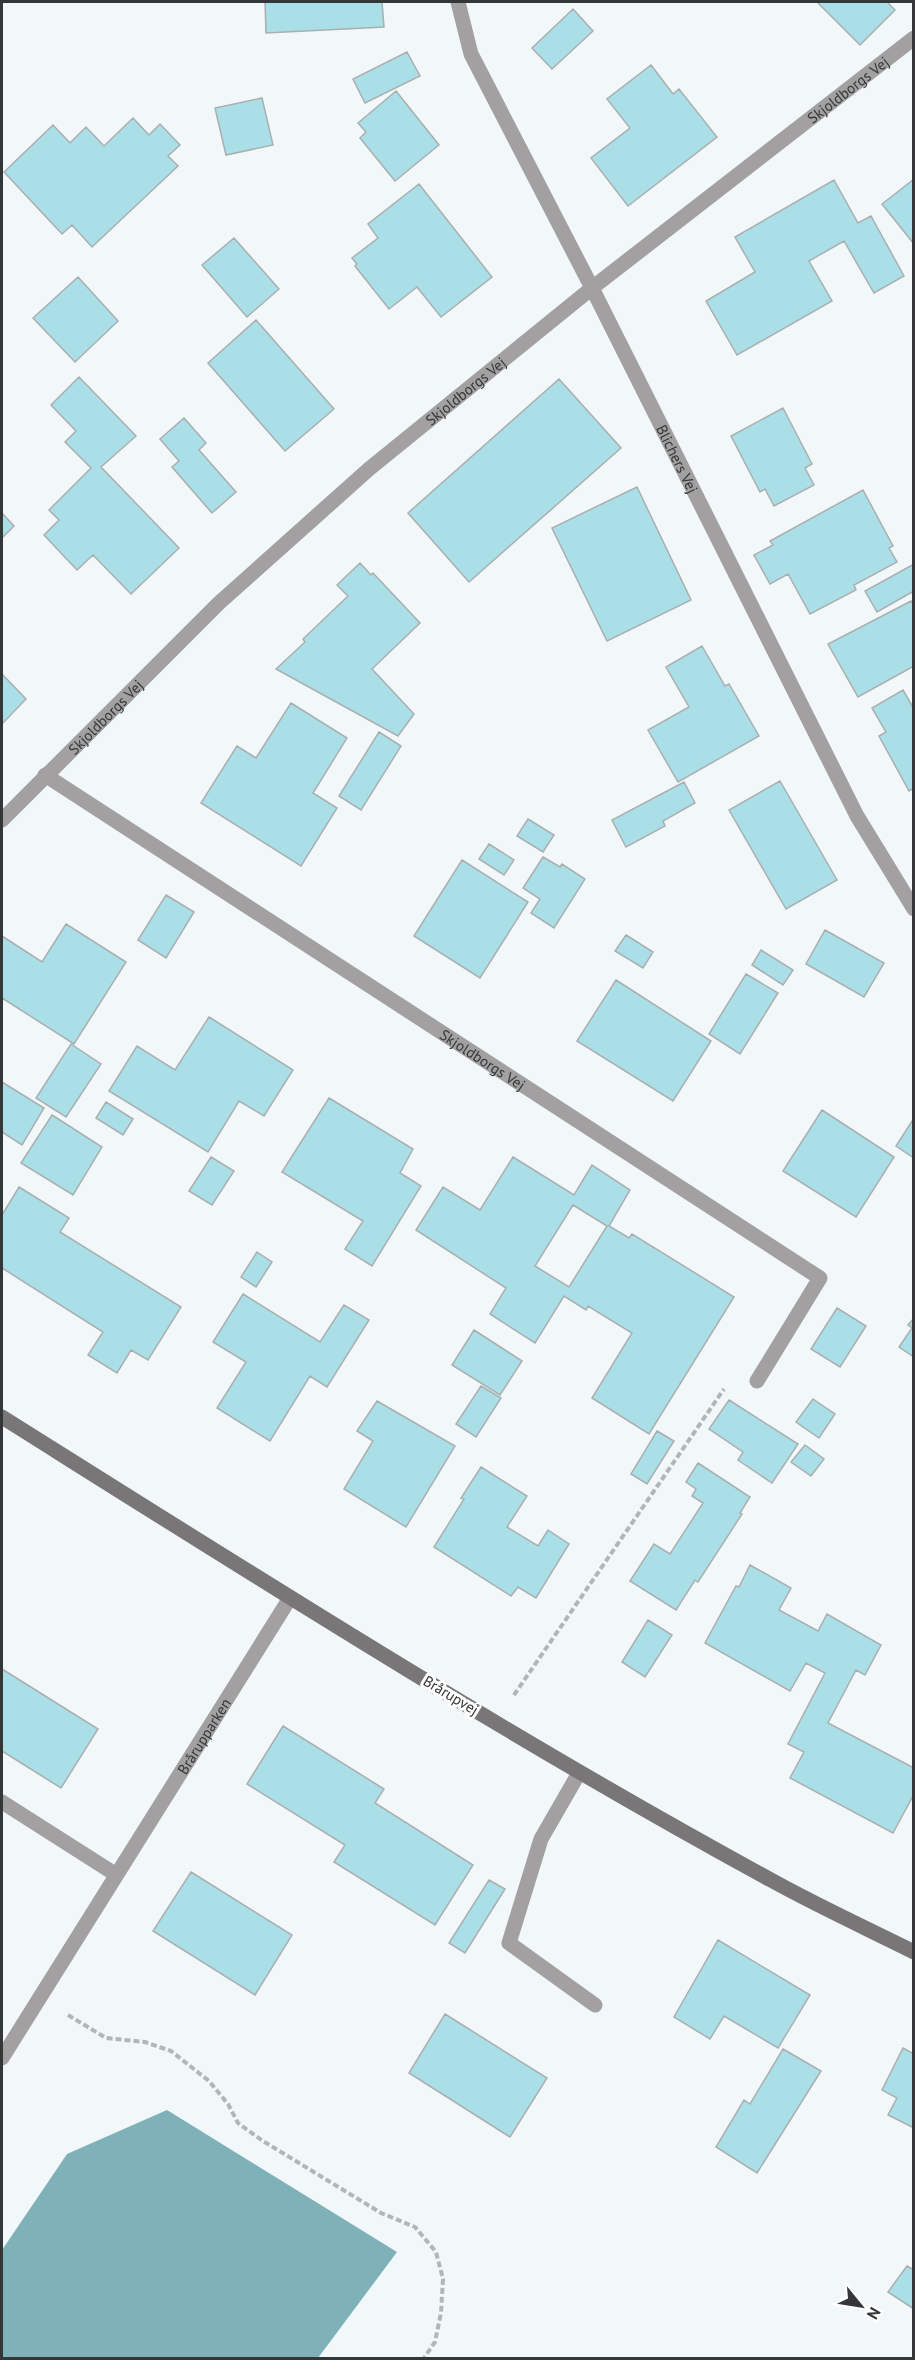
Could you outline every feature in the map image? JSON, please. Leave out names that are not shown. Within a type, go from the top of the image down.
[{"type":"street","name":"Blichers Vej","points":[[458,2],[471,54],[592,288],[857,816],[914,909]]},
{"type":"street","name":"Skjoldborgs Vej","points":[[2,820],[219,603],[343,493],[592,288],[914,38]]},
{"type":"street","name":"Skjoldborgs Vej","points":[[45,775],[820,1278],[757,1381]]},
{"type":"street","name":"Brårupvej","points":[[2,1416],[290,1598],[579,1773],[773,1881],[914,1952]]},
{"type":"street","name":"Brårupparken","points":[[2,2058],[115,1874],[290,1598]]},
{"type":"street","points":[[579,1773],[541,1839],[509,1942],[595,2005]]},
{"type":"street","points":[[2,1802],[115,1874]]},
{"type":"path","points":[[495,1722],[724,1389],[757,1381]]},
{"type":"path","points":[[40,1996],[106,2038],[145,2042],[171,2051],[209,2081],[228,2104],[238,2123],[254,2135],[381,2212],[415,2228],[436,2252],[443,2279],[441,2313],[435,2342],[424,2358]]},
{"type":"water","points":[[167,2110],[397,2252],[318,2358],[2,2358],[2,2250],[67,2154]]},
{"type":"building","points":[[265,2],[382,2],[384,27],[266,33]]},
{"type":"building","points":[[817,2],[887,2],[895,10],[860,45]]},
{"type":"building","points":[[573,9],[593,31],[552,69],[532,48]]},
{"type":"building","points":[[407,52],[420,76],[365,103],[353,79]]},
{"type":"building","points":[[651,65],[673,94],[679,89],[717,137],[628,206],[591,158],[630,128],[607,99]]},
{"type":"building","points":[[396,91],[439,145],[395,181],[360,138],[366,132],[358,123]]},
{"type":"building","points":[[262,98],[273,145],[226,155],[215,108]]},
{"type":"building","points":[[133,118],[149,135],[160,124],[180,145],[168,156],[178,166],[92,247],[72,225],[62,234],[4,172],[53,125],[70,143],[86,127],[104,146]]},
{"type":"building","points":[[914,179],[914,244],[882,204]]},
{"type":"building","points":[[834,180],[858,223],[871,216],[904,276],[874,293],[844,241],[809,261],[832,301],[737,355],[706,301],[755,272],[735,237]]},
{"type":"building","points":[[419,184],[492,277],[441,317],[417,287],[389,309],[355,266],[357,264],[352,258],[378,238],[368,224]]},
{"type":"building","points":[[234,238],[279,289],[247,317],[202,265]]},
{"type":"building","points":[[78,277],[118,321],[75,362],[33,318]]},
{"type":"building","points":[[256,320],[334,409],[285,451],[208,363]]},
{"type":"building","points":[[79,377],[136,436],[101,467],[179,548],[131,594],[93,555],[77,570],[44,535],[59,520],[49,510],[91,468],[65,442],[76,431],[51,405]]},
{"type":"building","points":[[559,379],[621,448],[469,582],[408,513]]},
{"type":"building","points":[[783,408],[812,464],[805,468],[814,485],[774,506],[765,489],[760,492],[731,436]]},
{"type":"building","points":[[184,418],[206,443],[199,450],[236,492],[212,513],[172,467],[179,461],[160,439]]},
{"type":"building","points":[[637,487],[691,600],[607,641],[552,528]]},
{"type":"building","points":[[863,490],[893,546],[889,548],[897,562],[854,585],[856,590],[810,614],[788,574],[770,584],[754,555],[773,545],[770,541]]},
{"type":"building","points":[[2,513],[14,526],[2,538]]},
{"type":"building","points":[[360,563],[371,575],[373,573],[420,623],[372,669],[414,714],[398,736],[276,669],[305,642],[303,639],[348,596],[337,585]]},
{"type":"building","points":[[914,564],[914,591],[877,612],[865,591]]},
{"type":"building","points":[[911,601],[914,605],[914,666],[858,697],[828,644]]},
{"type":"building","points":[[702,646],[725,686],[729,684],[759,736],[678,782],[648,730],[689,707],[666,667]]},
{"type":"building","points":[[2,674],[26,699],[2,724]]},
{"type":"building","points":[[903,690],[914,709],[914,788],[909,791],[879,736],[886,732],[872,708]]},
{"type":"building","points":[[291,703],[347,738],[313,793],[337,808],[301,866],[201,803],[237,746],[256,758]]},
{"type":"building","points":[[379,732],[401,746],[361,810],[339,796]]},
{"type":"building","points":[[780,781],[837,880],[786,909],[729,810]]},
{"type":"building","points":[[684,782],[695,803],[663,821],[665,826],[626,847],[612,820]]},
{"type":"building","points":[[528,819],[554,835],[543,852],[517,836]]},
{"type":"building","points":[[489,844],[514,860],[504,875],[479,859]]},
{"type":"building","points":[[543,857],[560,867],[562,864],[585,879],[554,928],[531,913],[540,899],[523,888]]},
{"type":"building","points":[[462,860],[528,902],[480,978],[414,936]]},
{"type":"building","points":[[166,895],[194,912],[166,958],[138,940]]},
{"type":"building","points":[[66,924],[126,962],[74,1044],[2,998],[2,936],[42,962]]},
{"type":"building","points":[[825,930],[884,963],[864,997],[806,964]]},
{"type":"building","points":[[626,935],[653,952],[643,968],[615,951]]},
{"type":"building","points":[[761,950],[793,970],[783,985],[752,965]]},
{"type":"building","points":[[746,974],[778,993],[740,1054],[709,1034]]},
{"type":"building","points":[[616,980],[711,1041],[673,1101],[577,1041]]},
{"type":"building","points":[[209,1017],[293,1070],[264,1116],[239,1101],[208,1152],[109,1091],[137,1046],[175,1070]]},
{"type":"building","points":[[71,1044],[101,1064],[66,1117],[36,1098]]},
{"type":"building","points":[[2,1082],[44,1108],[22,1145],[2,1132]]},
{"type":"building","points":[[329,1098],[413,1149],[400,1173],[421,1186],[372,1266],[345,1249],[363,1221],[282,1172]]},
{"type":"building","points":[[106,1102],[133,1119],[123,1135],[96,1118]]},
{"type":"building","points":[[822,1110],[894,1157],[856,1217],[783,1171]]},
{"type":"building","points":[[52,1115],[102,1147],[73,1195],[21,1163]]},
{"type":"building","points":[[914,1118],[914,1158],[896,1146]]},
{"type":"building","points":[[211,1157],[234,1171],[212,1205],[189,1191]]},
{"type":"building","points":[[513,1157],[574,1195],[592,1165],[630,1190],[609,1226],[629,1238],[632,1234],[734,1297],[649,1434],[592,1398],[632,1333],[588,1306],[586,1310],[564,1296],[535,1343],[490,1314],[506,1288],[416,1230],[443,1187],[480,1210]],"holes":[[[573,1205],[607,1226],[569,1287],[535,1266]]]},
{"type":"building","points":[[19,1187],[69,1218],[60,1232],[181,1307],[148,1360],[131,1350],[117,1373],[88,1355],[103,1332],[2,1268],[2,1215]]},
{"type":"building","points":[[257,1252],[272,1262],[256,1287],[241,1277]]},
{"type":"building","points":[[243,1294],[320,1342],[344,1305],[369,1320],[327,1387],[310,1376],[270,1441],[217,1408],[246,1362],[213,1342]]},
{"type":"building","points":[[837,1308],[866,1326],[840,1367],[811,1349]]},
{"type":"building","points":[[914,1318],[914,1357],[899,1347],[912,1328],[908,1325]]},
{"type":"building","points":[[474,1330],[522,1361],[500,1395],[452,1365]]},
{"type":"building","points":[[481,1386],[501,1398],[476,1437],[456,1424]]},
{"type":"building","points":[[813,1399],[835,1414],[819,1438],[796,1422]]},
{"type":"building","points":[[729,1400],[798,1444],[772,1483],[738,1460],[743,1452],[709,1429]]},
{"type":"building","points":[[377,1401],[455,1446],[406,1527],[344,1489],[373,1441],[357,1431]]},
{"type":"building","points":[[657,1431],[674,1441],[647,1484],[631,1474]]},
{"type":"building","points":[[805,1445],[824,1459],[811,1476],[791,1462]]},
{"type":"building","points":[[698,1463],[750,1497],[740,1513],[742,1514],[698,1582],[695,1580],[676,1610],[630,1581],[654,1544],[670,1554],[703,1503],[692,1496],[696,1489],[686,1482]]},
{"type":"building","points":[[481,1467],[527,1496],[507,1527],[538,1546],[548,1530],[569,1544],[536,1598],[518,1587],[511,1596],[434,1547]]},
{"type":"building","points":[[750,1565],[791,1588],[779,1610],[818,1631],[827,1614],[881,1645],[865,1675],[856,1670],[828,1723],[914,1768],[914,1794],[893,1833],[790,1778],[804,1752],[788,1744],[825,1673],[806,1663],[790,1691],[705,1643]]},
{"type":"building","points":[[648,1620],[672,1635],[645,1677],[622,1662]]},
{"type":"building","points":[[2,1669],[98,1729],[61,1788],[2,1751]]},
{"type":"building","points":[[283,1726],[384,1789],[375,1803],[473,1865],[435,1925],[334,1862],[345,1845],[247,1784]]},
{"type":"building","points":[[191,1872],[292,1935],[255,1995],[153,1931]]},
{"type":"building","points":[[489,1880],[505,1889],[465,1953],[449,1943]]},
{"type":"building","points":[[718,1940],[810,1995],[778,2048],[724,2016],[710,2039],[674,2017]]},
{"type":"building","points":[[445,2014],[547,2078],[510,2137],[409,2073]]},
{"type":"building","points":[[903,2048],[914,2054],[914,2128],[888,2115],[897,2098],[882,2090]]},
{"type":"building","points":[[783,2049],[821,2071],[757,2173],[716,2147],[744,2100],[750,2104]]},
{"type":"building","points":[[907,2266],[914,2270],[914,2309],[888,2292]]}]
